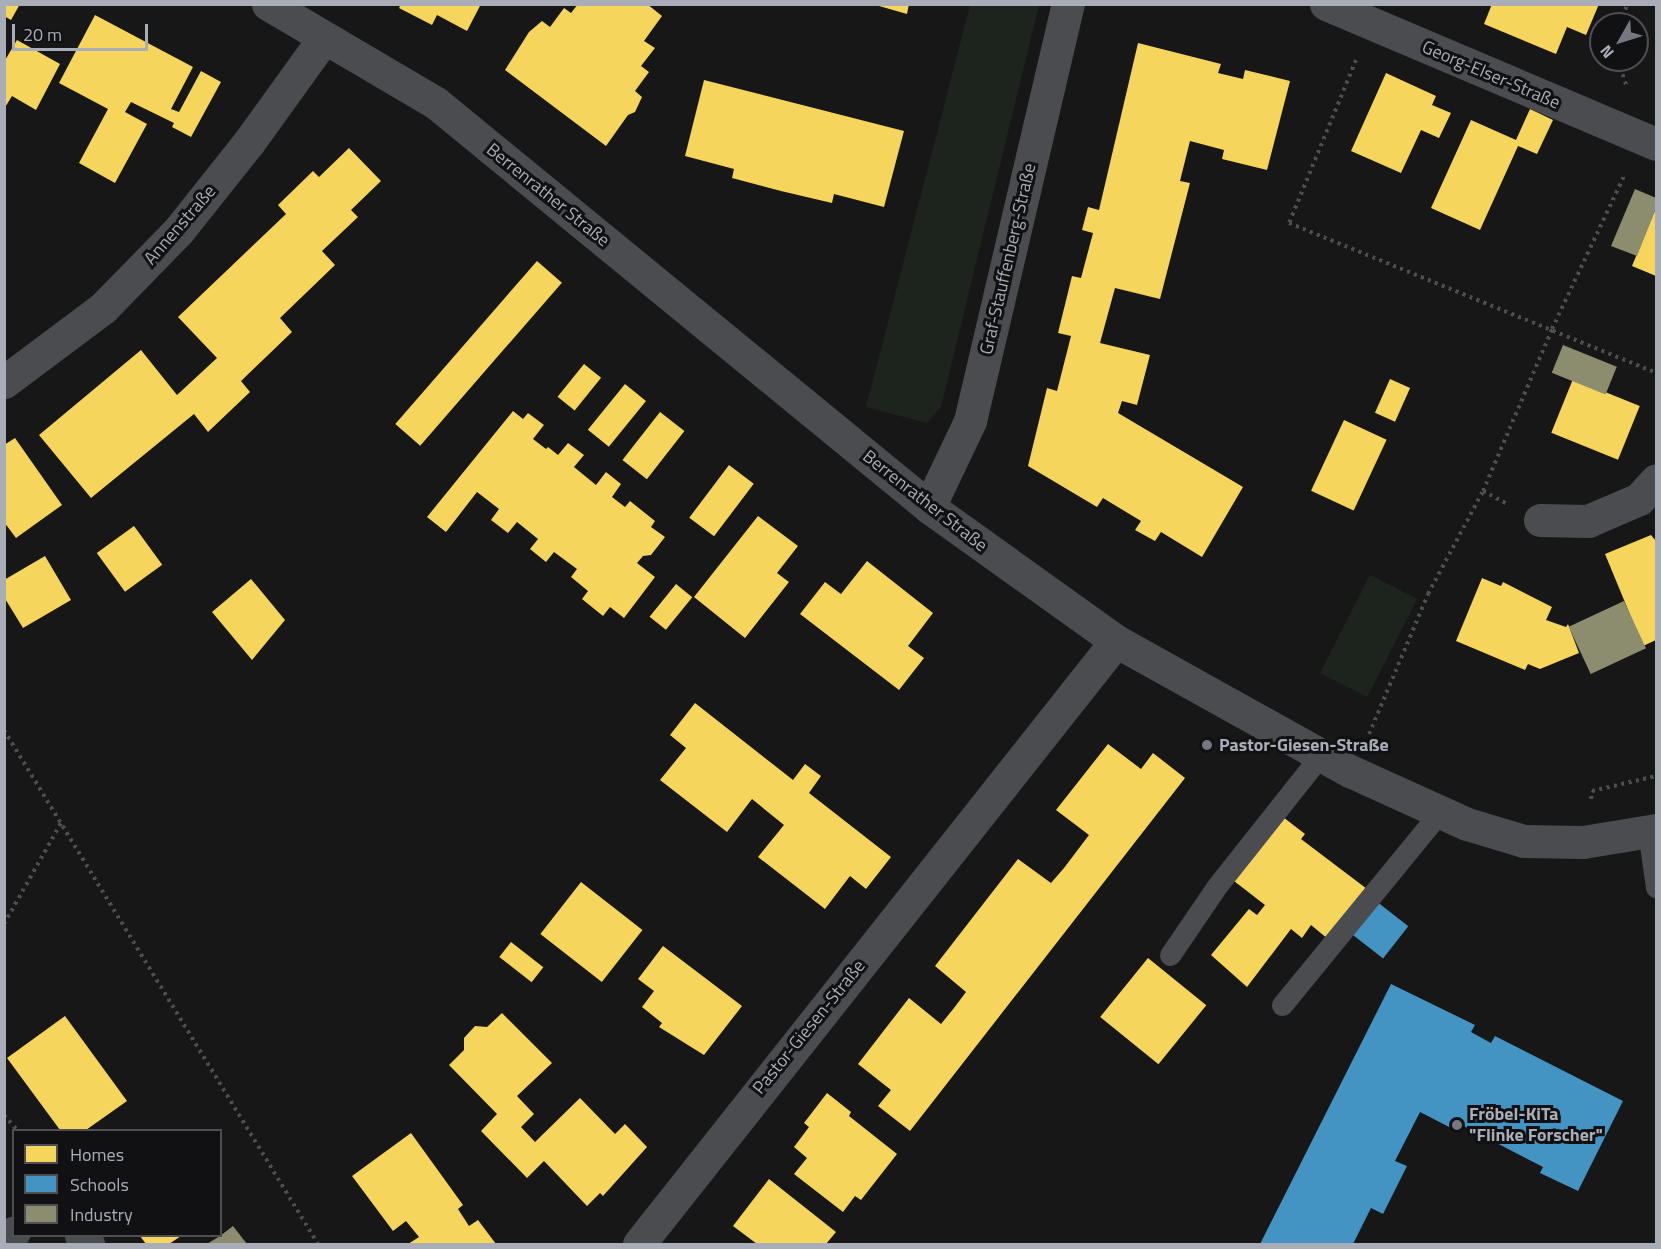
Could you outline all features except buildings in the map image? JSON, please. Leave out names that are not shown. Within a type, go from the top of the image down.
[{"type":"street","name":"Berrenrather Straße","points":[[268,4],[436,103],[928,507],[1116,641],[1350,771],[1440,812],[1524,841],[1583,842],[1652,831]]},
{"type":"street","name":"Graf-Stauffenberg-Straße","points":[[928,507],[970,421],[1068,4]]},
{"type":"street","name":"Georg-Elser-Straße","points":[[1326,4],[1649,141]]},
{"type":"street","name":"Annenstraße","points":[[4,382],[103,308],[179,230],[249,142],[324,38]]},
{"type":"street","points":[[1540,520],[1588,521],[1639,499],[1656,480]]},
{"type":"street","name":"Pastor-Giesen-Straße","points":[[639,1245],[1116,641]]},
{"type":"lane","points":[[1170,956],[1217,886],[1321,755]]},
{"type":"lane","points":[[1282,1005],[1440,812]]},
{"type":"lane","points":[[1652,831],[1656,887]]},
{"type":"path","points":[[1371,23],[1289,223],[1656,373]]},
{"type":"path","points":[[1350,771],[1377,719],[1428,594],[1483,490],[1552,329],[1649,141]]},
{"type":"path","points":[[4,730],[318,1245]]},
{"type":"path","points":[[4,924],[61,822]]},
{"type":"path","points":[[4,1114],[15,1129]]},
{"type":"shaded area","points":[[970,5],[1039,5],[941,407],[927,423],[866,407]]},
{"type":"shaded area","points":[[1370,575],[1417,599],[1367,697],[1320,673]]},
{"type":"place","name":"Pastor-Giesen-Straße","points":[[1207,745]]},
{"type":"place","name":"Fröbel-KiTa \"Flinke Forscher\"","points":[[1457,1125]]}]
